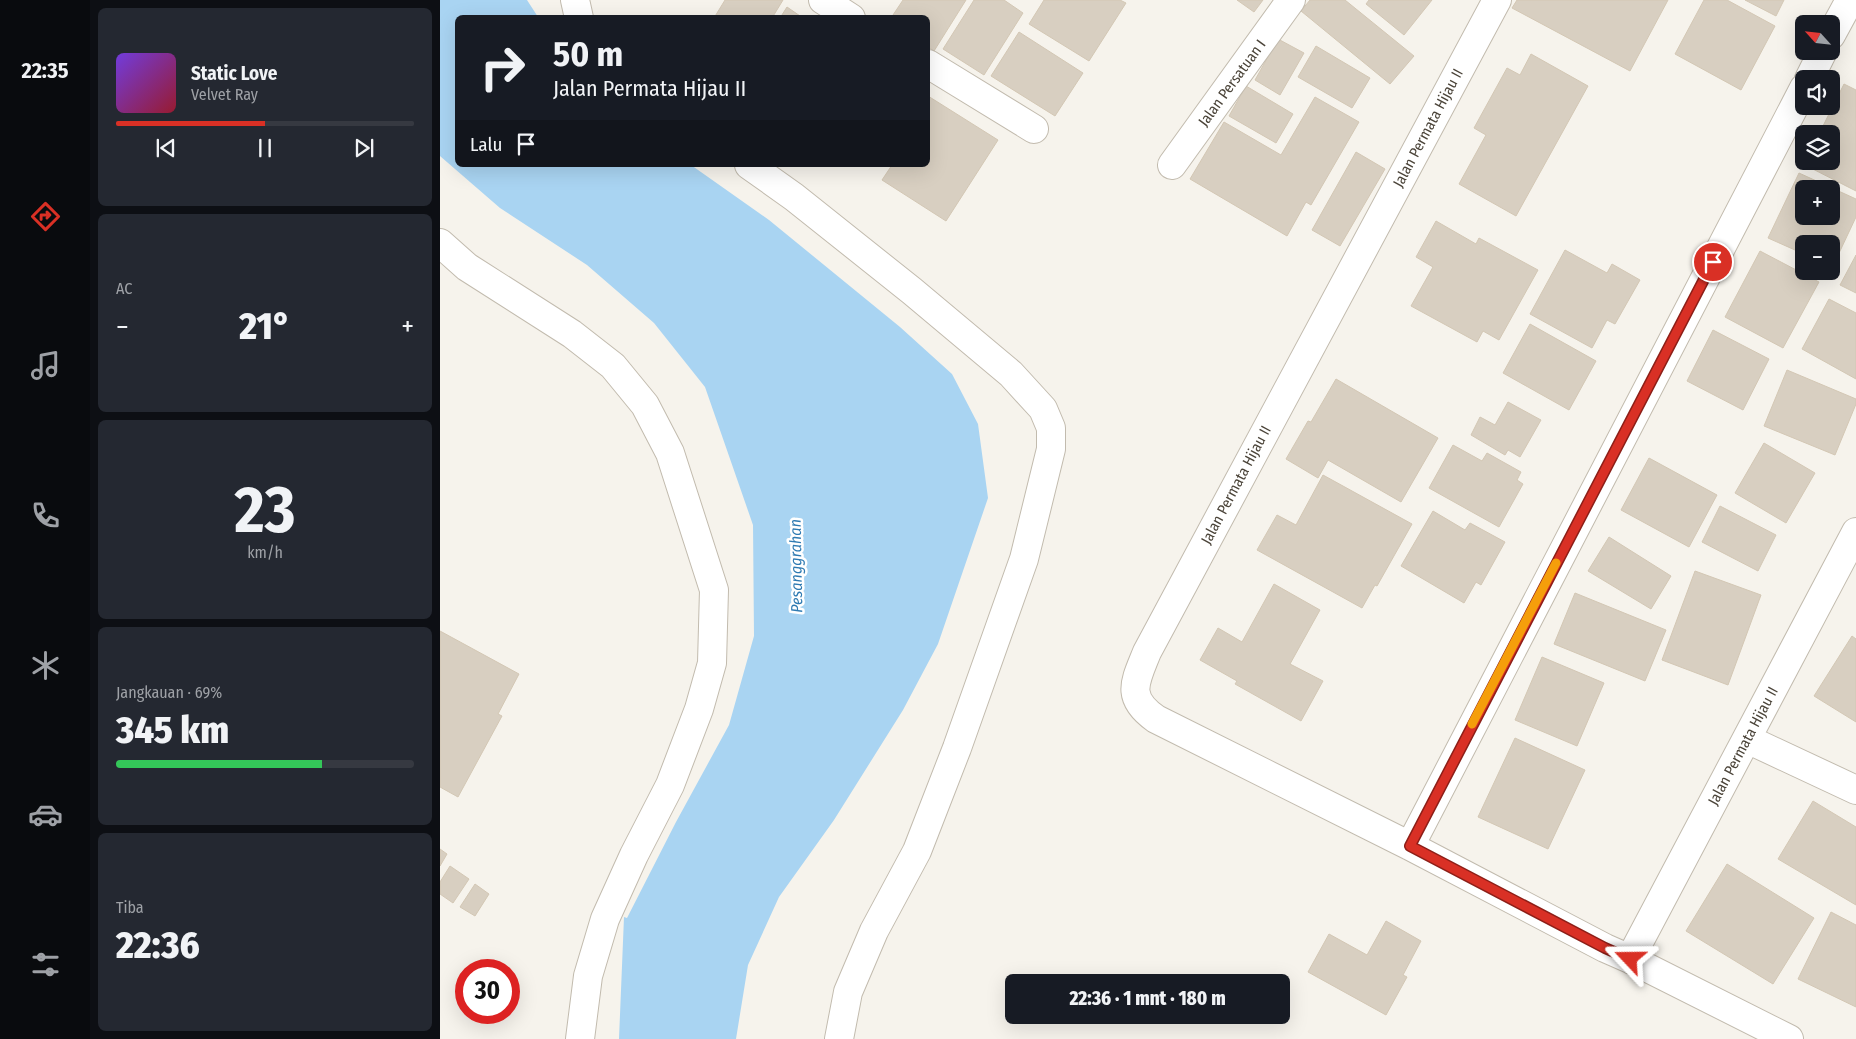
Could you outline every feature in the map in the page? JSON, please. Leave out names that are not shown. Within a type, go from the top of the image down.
[{"type":"street","points":[[575,0],[578,15]]},
{"type":"street","points":[[823,0],[846,15]]},
{"type":"street","name":"Jalan Persatuan I","points":[[1172,165],[1291,0]]},
{"type":"street","name":"Jalan Permata Hijau II","points":[[1497,0],[1152,643],[1135,683],[1136,696],[1143,710],[1156,720],[1410,846],[1605,948],[1789,1039]]},
{"type":"street","points":[[1840,18],[1850,0]]},
{"type":"street","points":[[930,65],[1034,129]]},
{"type":"street","points":[[1410,846],[1795,105]]},
{"type":"street","points":[[752,167],[794,197],[912,291],[1011,374],[1043,409],[1051,428],[1051,449],[1024,559],[957,748],[917,850],[874,931],[848,992],[839,1039]]},
{"type":"street","points":[[440,243],[466,267],[572,334],[613,366],[645,405],[670,453],[714,590],[712,662],[699,709],[670,785],[604,919],[588,976],[580,1039]]},
{"type":"street","name":"Jalan Permata Hijau II","points":[[1630,959],[1856,532]]},
{"type":"street","points":[[1747,739],[1856,790]]},
{"type":"water","name":"Pesanggrahan","points":[[440,0],[527,0],[537,15],[455,15],[455,167],[694,167],[769,220],[900,327],[952,374],[978,424],[988,498],[938,644],[903,710],[834,820],[779,897],[748,965],[736,1039],[619,1039],[624,917],[627,918],[676,822],[729,725],[754,636],[753,525],[705,387],[654,323],[587,265],[500,208],[440,156]]},
{"type":"building","points":[[725,0],[783,0],[774,15],[716,15]]},
{"type":"building","points":[[903,0],[966,0],[934,51],[930,48],[930,15],[893,15]]},
{"type":"building","points":[[974,0],[1004,0],[1023,13],[984,75],[943,49]]},
{"type":"building","points":[[1044,0],[1120,0],[1126,3],[1089,61],[1029,24]]},
{"type":"building","points":[[1237,0],[1263,0],[1254,12]]},
{"type":"building","points":[[1310,0],[1345,0],[1414,56],[1390,84],[1301,11]]},
{"type":"building","points":[[1369,0],[1432,0],[1404,35],[1366,4]]},
{"type":"building","points":[[1517,0],[1668,0],[1630,71],[1512,8]]},
{"type":"building","points":[[1704,0],[1727,0],[1775,26],[1741,90],[1675,54]]},
{"type":"building","points":[[1745,0],[1784,0],[1776,16]]},
{"type":"building","points":[[787,7],[799,15],[782,15]]},
{"type":"building","points":[[1019,32],[1083,73],[1055,116],[991,76]]},
{"type":"building","points":[[1278,39],[1304,53],[1280,95],[1255,80]]},
{"type":"building","points":[[1316,46],[1370,78],[1352,108],[1298,77]]},
{"type":"building","points":[[1531,54],[1588,86],[1516,216],[1459,184],[1486,135],[1474,128],[1507,68],[1520,75]]},
{"type":"building","points":[[1844,84],[1856,90],[1856,191],[1840,183],[1840,180],[1834,180],[1815,170],[1840,170],[1840,125],[1824,125],[1828,115],[1840,115],[1840,92]]},
{"type":"building","points":[[1246,86],[1293,114],[1276,143],[1229,116]]},
{"type":"building","points":[[930,97],[998,140],[946,221],[882,180],[891,167],[930,167]]},
{"type":"building","points":[[1315,97],[1359,122],[1311,205],[1306,202],[1287,236],[1190,179],[1224,122],[1281,155]]},
{"type":"building","points":[[1356,152],[1385,169],[1340,246],[1312,230]]},
{"type":"building","points":[[1799,173],[1814,180],[1796,180]]},
{"type":"building","points":[[1795,181],[1795,225],[1840,225],[1840,192],[1856,199],[1856,217],[1840,251],[1840,235],[1795,235],[1795,250],[1768,238]]},
{"type":"building","points":[[1436,221],[1476,244],[1479,238],[1538,270],[1499,340],[1483,331],[1477,342],[1411,306],[1433,267],[1416,257]]},
{"type":"building","points":[[1565,250],[1607,273],[1612,264],[1640,280],[1615,324],[1607,320],[1592,348],[1530,314]]},
{"type":"building","points":[[1760,251],[1795,269],[1795,280],[1815,280],[1819,282],[1783,348],[1725,317]]},
{"type":"building","points":[[1856,255],[1856,293],[1840,285]]},
{"type":"building","points":[[1829,299],[1856,313],[1856,379],[1802,349]]},
{"type":"building","points":[[1530,324],[1596,361],[1569,410],[1503,373]]},
{"type":"building","points":[[1713,330],[1769,359],[1743,410],[1687,381]]},
{"type":"building","points":[[1787,370],[1856,399],[1856,404],[1835,455],[1764,426]]},
{"type":"building","points":[[1336,379],[1438,438],[1401,502],[1328,460],[1318,478],[1286,459],[1308,421],[1311,422]]},
{"type":"building","points":[[1508,402],[1541,420],[1520,457],[1508,450],[1505,455],[1471,435],[1480,417],[1495,425]]},
{"type":"building","points":[[1764,443],[1815,473],[1786,523],[1735,493]]},
{"type":"building","points":[[1453,445],[1482,461],[1487,453],[1521,472],[1517,480],[1523,484],[1499,527],[1429,488]]},
{"type":"building","points":[[1649,458],[1717,495],[1689,547],[1621,510]]},
{"type":"building","points":[[1323,475],[1412,524],[1377,586],[1375,585],[1362,608],[1257,550],[1277,515],[1296,525]]},
{"type":"building","points":[[1720,506],[1776,535],[1758,571],[1702,542]]},
{"type":"building","points":[[1433,511],[1465,530],[1470,523],[1505,542],[1481,585],[1476,582],[1464,603],[1401,566]]},
{"type":"building","points":[[1609,537],[1671,576],[1651,609],[1588,571]]},
{"type":"building","points":[[1695,571],[1761,595],[1728,685],[1662,660]]},
{"type":"building","points":[[1274,584],[1320,610],[1290,664],[1323,681],[1301,721],[1235,684],[1237,681],[1200,660],[1218,628],[1242,642]]},
{"type":"building","points":[[1575,593],[1666,630],[1645,681],[1554,644]]},
{"type":"building","points":[[440,631],[519,674],[498,714],[502,716],[458,797],[440,787]]},
{"type":"building","points":[[1852,636],[1856,639],[1856,722],[1814,696]]},
{"type":"building","points":[[1542,657],[1604,683],[1577,746],[1515,720]]},
{"type":"building","points":[[1515,738],[1585,770],[1548,849],[1478,817]]},
{"type":"building","points":[[1813,801],[1856,827],[1856,905],[1778,859]]},
{"type":"building","points":[[440,849],[447,854],[440,866]]},
{"type":"building","points":[[1727,864],[1814,918],[1773,984],[1686,931]]},
{"type":"building","points":[[450,866],[469,879],[453,903],[440,894],[440,882]]},
{"type":"building","points":[[475,884],[489,894],[475,916],[460,907]]},
{"type":"building","points":[[1831,912],[1856,925],[1856,1007],[1798,979]]},
{"type":"building","points":[[1386,921],[1421,941],[1403,975],[1407,977],[1386,1015],[1308,972],[1329,934],[1367,955]]},
{"type":"slow traffic","points":[[1472,724],[1556,563]]},
{"type":"route","points":[[1630,959],[1605,948],[1410,846],[1713,262]]}]
